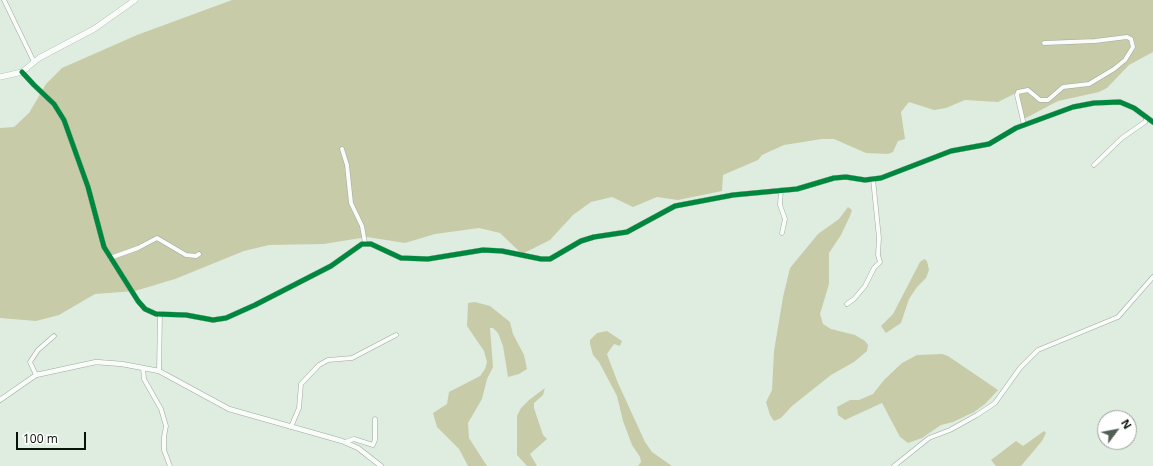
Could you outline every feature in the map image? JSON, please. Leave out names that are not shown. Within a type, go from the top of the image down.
[{"type":"main road","points":[[0,77],[22,72],[34,62],[84,35],[135,0]]},
{"type":"street","points":[[4,0],[34,62]]},
{"type":"street","points":[[1024,125],[1017,95],[1018,92],[1028,90],[1040,100],[1048,100],[1063,87],[1089,84],[1114,69],[1125,60],[1133,46],[1132,40],[1127,37],[1095,41],[1044,43]]},
{"type":"street","points":[[22,72],[54,104],[64,120],[88,187],[104,247],[142,306],[149,311],[160,314],[186,315],[213,320],[226,318],[331,266],[357,246],[365,243],[401,258],[428,259],[483,250],[502,251],[541,260],[550,260],[580,241],[594,237],[627,232],[675,206],[732,196],[797,189],[834,178],[873,179],[887,176],[955,150],[984,146],[1024,125],[1073,107],[1107,102],[1127,104],[1153,122]]},
{"type":"street","points":[[1094,165],[1122,138],[1145,122],[1146,118]]},
{"type":"street","points":[[342,149],[347,165],[351,204],[362,226],[365,243]]},
{"type":"street","points":[[847,304],[854,299],[865,286],[874,268],[880,262],[878,255],[879,238],[873,179]]},
{"type":"street","points":[[781,190],[780,205],[785,219],[782,233]]},
{"type":"street","points":[[110,258],[138,248],[157,238],[186,255],[196,256],[199,254]]},
{"type":"street","points":[[894,466],[929,438],[950,430],[992,405],[1020,368],[1038,350],[1118,317],[1153,277]]},
{"type":"street","points":[[159,371],[160,314]]},
{"type":"street","points":[[290,427],[299,408],[301,384],[319,365],[328,360],[352,358],[396,335]]},
{"type":"street","points":[[36,375],[30,362],[38,350],[54,336]]},
{"type":"street","points":[[0,400],[36,375],[96,362],[122,364],[159,371],[229,409],[345,442],[358,448],[381,466]]},
{"type":"street","points":[[143,368],[144,379],[161,409],[166,426],[164,450],[170,466]]},
{"type":"street","points":[[345,442],[354,439],[373,445],[375,440],[375,420]]},
{"type":"green space","points":[[232,0],[1153,0],[1153,52],[1129,65],[1107,88],[1099,92],[1058,101],[1024,119],[1016,93],[998,102],[965,100],[946,108],[934,110],[909,102],[901,112],[905,139],[898,141],[893,152],[888,154],[866,153],[834,139],[822,139],[784,145],[762,155],[758,160],[723,175],[722,191],[678,200],[657,197],[633,207],[612,197],[591,202],[573,215],[550,240],[522,254],[500,233],[479,228],[435,234],[405,243],[367,237],[324,244],[269,245],[244,251],[175,279],[135,291],[95,294],[59,315],[36,321],[0,318],[0,128],[14,127],[29,113],[46,84],[62,68],[137,35]]},
{"type":"green space","points":[[848,207],[852,210],[850,216],[841,235],[829,253],[829,284],[820,314],[823,324],[831,329],[855,335],[865,341],[868,345],[867,351],[854,362],[831,375],[792,406],[781,418],[774,421],[770,415],[766,402],[772,390],[774,351],[783,297],[790,268],[818,234],[839,219]]},
{"type":"green space","points":[[924,259],[927,261],[929,270],[926,278],[917,287],[909,299],[901,323],[886,333],[881,326],[893,314],[920,262]]},
{"type":"green space","points":[[475,302],[490,306],[510,322],[513,334],[524,355],[527,369],[519,374],[508,377],[503,346],[498,333],[493,328],[490,328],[493,367],[487,379],[482,399],[468,423],[469,438],[487,466],[468,466],[459,449],[437,427],[433,413],[447,404],[449,392],[480,376],[485,369],[487,362],[484,351],[467,326],[468,303]]},
{"type":"green space","points":[[607,331],[622,341],[620,346],[614,344],[607,354],[618,383],[645,442],[652,452],[672,466],[638,466],[641,462],[640,457],[632,445],[623,421],[617,396],[599,362],[593,355],[590,344],[590,340],[597,333]]},
{"type":"green space","points":[[942,354],[948,356],[998,390],[985,404],[974,412],[953,422],[941,425],[922,438],[908,443],[900,437],[882,403],[845,420],[838,415],[837,407],[850,400],[859,400],[873,394],[884,380],[902,363],[917,355]]},
{"type":"green space","points":[[545,388],[543,395],[534,403],[534,408],[543,435],[547,439],[530,454],[537,466],[527,466],[517,455],[517,416],[521,408],[529,400]]},
{"type":"green space","points":[[1044,431],[1046,433],[1042,441],[1021,466],[996,466],[991,460],[1016,441],[1023,446]]},
{"type":"cycle path","points":[[22,72],[54,104],[64,120],[88,187],[104,247],[138,301],[145,309],[156,314],[186,315],[213,320],[226,318],[255,305],[331,266],[362,244],[371,244],[401,258],[428,259],[483,250],[502,251],[541,259],[550,259],[581,241],[594,237],[627,232],[675,206],[733,195],[797,189],[834,178],[846,177],[865,180],[881,178],[951,151],[989,144],[1016,128],[1073,107],[1094,103],[1120,102],[1134,108],[1153,122]]}]
